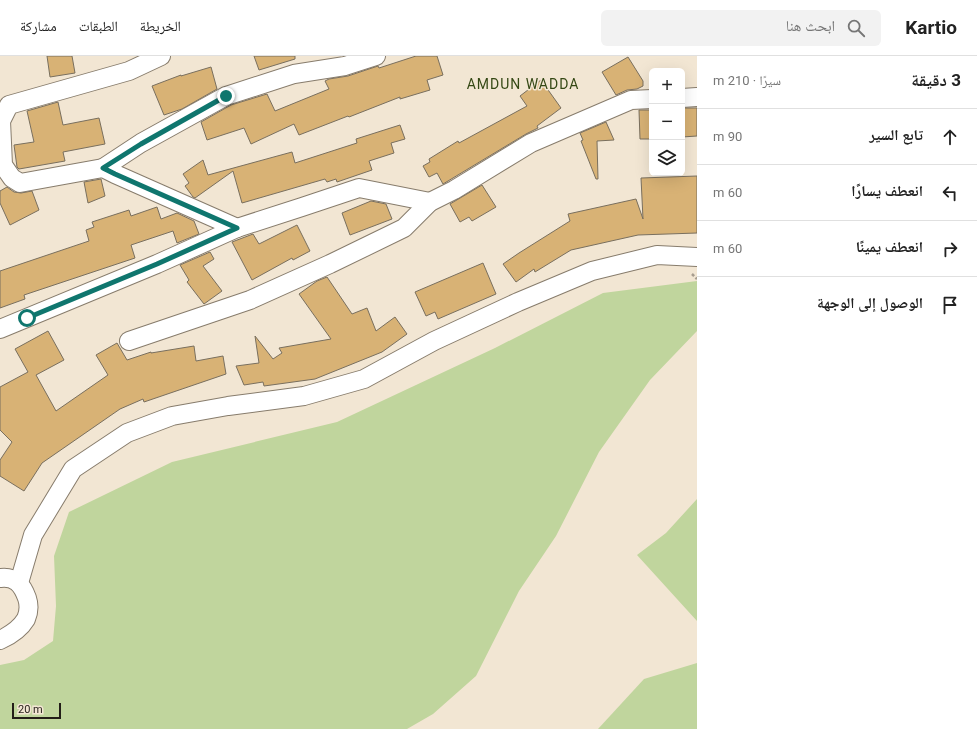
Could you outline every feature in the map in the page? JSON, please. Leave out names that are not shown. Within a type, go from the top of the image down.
[{"type":"street","points":[[161,56],[129,70],[9,105],[1,121],[3,165],[12,178],[20,183],[103,168],[141,144],[226,96],[294,74],[345,66],[376,56]]},
{"type":"street","points":[[685,98],[697,97]]},
{"type":"street","points":[[130,341],[250,300],[324,267],[404,228],[430,202],[454,190],[531,143],[631,100],[649,99]]},
{"type":"street","points":[[103,168],[237,228]]},
{"type":"street","points":[[0,329],[157,264],[237,228],[359,188],[430,202]]},
{"type":"street","points":[[19,583],[33,535],[73,469],[127,433],[172,416],[228,406],[304,396],[364,379],[441,338],[518,302],[592,271],[657,256],[697,257]]},
{"type":"street","points":[[0,578],[7,577],[19,583],[24,590],[29,605],[26,618],[16,632],[0,640]]},
{"type":"green space","points":[[697,281],[697,331],[650,380],[599,452],[556,536],[519,591],[476,676],[433,714],[407,729],[0,729],[0,665],[24,660],[53,641],[56,606],[54,556],[69,512],[172,462],[337,422],[495,348],[603,293]]},
{"type":"green space","points":[[697,499],[697,621],[637,555],[666,533]]},
{"type":"green space","points":[[697,663],[697,729],[598,729],[644,679]]},
{"type":"building","points":[[47,56],[72,56],[75,73],[50,77]]},
{"type":"building","points":[[254,56],[295,56],[295,59],[259,70]]},
{"type":"building","points":[[416,56],[437,56],[443,75],[427,80],[430,90],[400,99],[400,97],[299,135],[294,124],[251,144],[244,128],[207,140],[201,122],[231,105],[267,94],[275,111],[329,89],[325,81],[329,79],[348,76],[378,66],[379,68]]},
{"type":"building","points":[[628,57],[643,81],[643,86],[637,89],[627,90],[616,95],[602,72]]},
{"type":"building","points":[[211,67],[217,89],[182,109],[164,115],[152,86],[181,75]]},
{"type":"building","points":[[541,80],[561,108],[537,126],[538,128],[443,184],[437,173],[429,177],[423,166],[430,162],[429,159],[458,141],[459,143],[527,106],[520,96]]},
{"type":"building","points":[[58,102],[63,125],[99,118],[105,144],[63,152],[65,161],[19,169],[17,167],[14,145],[34,142],[27,111]]},
{"type":"building","points":[[685,108],[697,108],[697,136],[685,137]]},
{"type":"building","points":[[639,110],[649,110],[649,139],[640,139]]},
{"type":"building","points":[[606,122],[614,140],[597,141],[598,179],[596,179],[581,141],[583,140],[580,133]]},
{"type":"building","points":[[400,125],[405,139],[391,143],[394,153],[369,161],[372,170],[337,182],[336,179],[327,182],[325,179],[242,203],[233,171],[195,198],[185,186],[189,183],[183,174],[203,160],[208,175],[292,152],[295,163],[357,143],[356,139]]},
{"type":"building","points":[[697,176],[697,233],[638,235],[571,250],[535,272],[534,269],[516,282],[503,264],[570,221],[568,214],[636,199],[643,219],[641,178]]},
{"type":"building","points":[[101,179],[105,196],[88,203],[84,182]]},
{"type":"building","points":[[482,185],[496,207],[472,221],[469,217],[460,222],[450,204]]},
{"type":"building","points":[[7,187],[14,192],[21,193],[32,191],[39,210],[10,225],[0,203],[0,191]]},
{"type":"building","points":[[371,201],[386,204],[392,219],[350,235],[342,213]]},
{"type":"building","points":[[157,207],[161,219],[177,213],[194,221],[199,234],[177,243],[173,231],[131,245],[135,258],[24,295],[25,299],[0,308],[0,271],[89,241],[86,230],[94,227],[92,222],[129,210],[131,216]]},
{"type":"building","points":[[297,225],[310,251],[293,260],[292,258],[252,280],[232,242],[253,234],[259,244]]},
{"type":"building","points":[[210,252],[214,259],[203,266],[222,291],[204,304],[187,282],[189,280],[180,265]]},
{"type":"building","points":[[483,263],[496,294],[438,319],[435,312],[426,316],[415,292]]},
{"type":"building","points":[[327,277],[352,314],[367,308],[376,331],[395,317],[407,334],[382,352],[315,379],[264,386],[263,382],[244,385],[236,366],[259,363],[255,336],[273,359],[282,353],[279,348],[331,339],[299,294],[317,281]]},
{"type":"building","points":[[48,331],[64,360],[36,375],[56,411],[108,375],[96,355],[117,343],[127,360],[151,352],[194,346],[196,361],[223,356],[226,374],[144,402],[143,399],[120,409],[42,463],[24,491],[0,476],[0,460],[12,442],[0,430],[0,387],[28,372],[15,349]]},
{"type":"district","name":"AMDUN WADDA","points":[[523,84]]},
{"type":"route","points":[[27,318],[157,264],[237,228],[103,168],[141,144],[226,96]]}]
